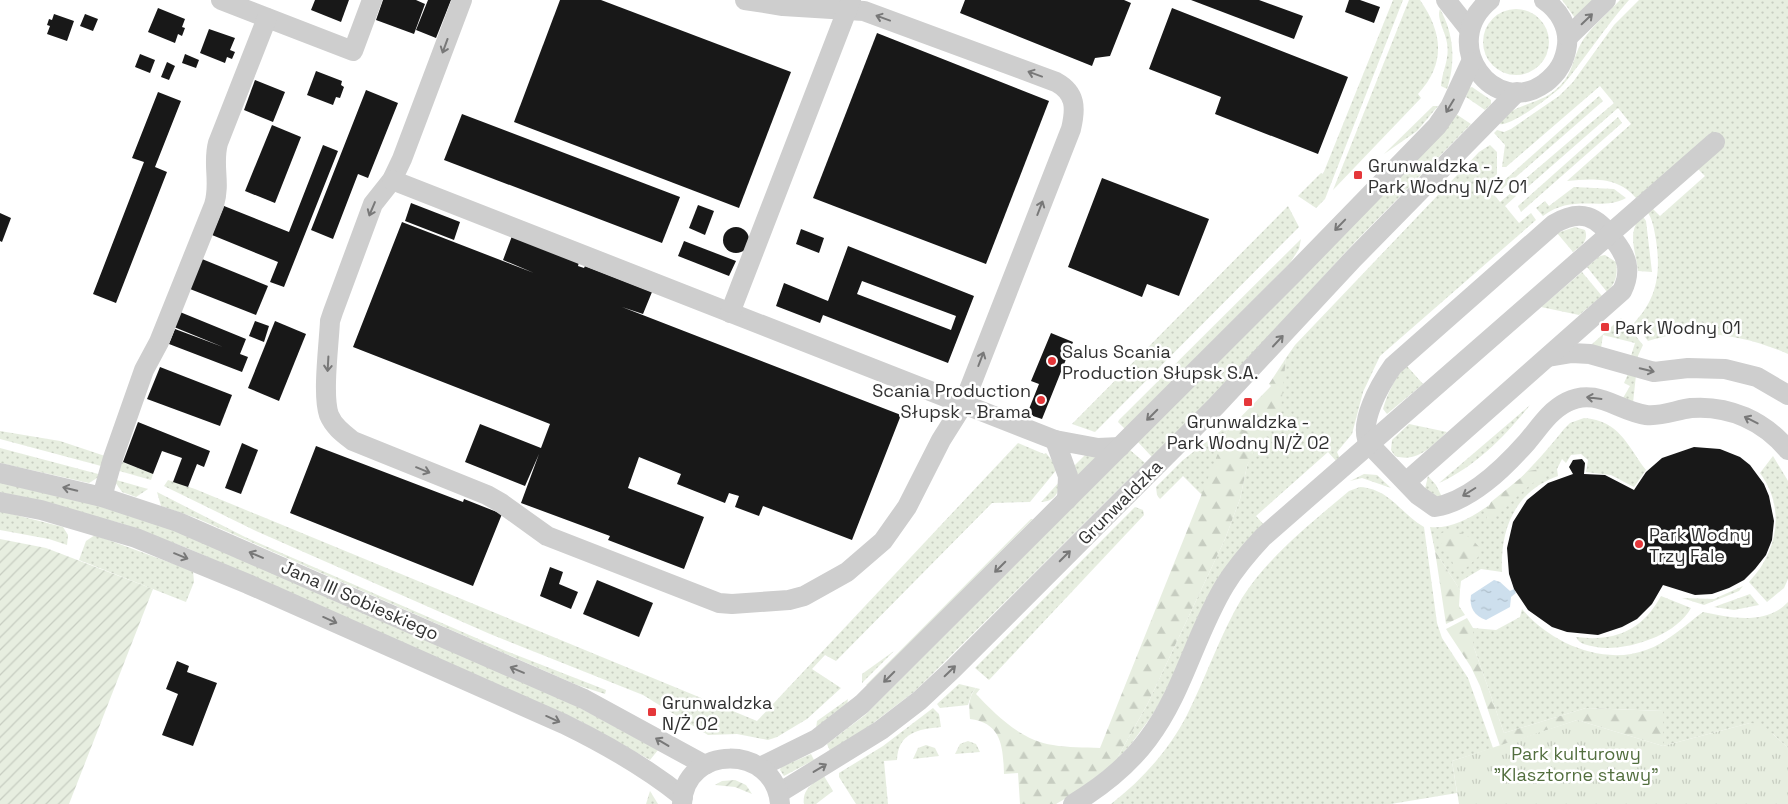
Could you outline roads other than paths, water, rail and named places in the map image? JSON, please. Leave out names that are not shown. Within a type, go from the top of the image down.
[{"type":"street","points":[[221,0],[353,51],[372,0]]},
{"type":"street","points":[[462,0],[413,133],[392,180],[374,204],[330,321],[327,390],[330,416],[336,427],[353,440],[487,495],[547,536],[724,604],[789,600],[804,596],[847,572],[883,541],[907,507],[941,440],[963,405],[1071,129],[1074,114],[1072,96],[1066,88],[1056,82],[849,4],[783,6],[745,0]]},
{"type":"street","points":[[1446,0],[1469,28]]},
{"type":"street","points":[[1490,0],[1476,13],[1469,28],[1467,46],[1471,62],[1482,78],[1498,88],[1517,92],[1538,88],[1555,76],[1565,58],[1568,37],[1563,20],[1552,5],[1544,0]]},
{"type":"street","points":[[1568,37],[1606,0]]},
{"type":"street","points":[[730,313],[849,4]]},
{"type":"street","points":[[102,497],[113,458],[144,370],[159,342],[218,193],[215,155],[218,143],[267,18]]},
{"type":"street","points":[[760,767],[808,744],[846,719],[1067,500],[1437,126],[1450,107],[1471,62]]},
{"type":"street","name":"Grunwaldzka","points":[[779,798],[881,730],[945,676],[1216,406],[1354,258],[1517,92]]},
{"type":"street","points":[[1073,804],[1094,791],[1120,770],[1149,738],[1175,693],[1216,602],[1239,564],[1264,537],[1715,142]]},
{"type":"street","points":[[392,180],[1055,440],[1098,448],[1120,447]]},
{"type":"street","points":[[1406,482],[1622,291],[1628,277],[1627,262],[1622,250],[1599,221],[1586,216],[1562,220],[1401,360],[1388,374],[1374,399],[1367,430],[1370,445],[1406,482],[1430,506],[1435,507],[1448,504],[1480,485],[1508,462],[1555,409],[1574,398],[1586,397],[1606,400],[1633,412],[1648,415],[1691,408],[1733,412],[1759,424],[1774,435],[1788,450]]},
{"type":"street","points":[[1548,358],[1572,353],[1590,354],[1654,372],[1688,368],[1725,369],[1757,377],[1788,395]]},
{"type":"street","points":[[1055,440],[1068,476],[1067,500]]},
{"type":"street","name":"Jana III Sobieskiego","points":[[0,473],[102,497],[178,522],[550,684],[602,708],[705,765]]},
{"type":"street","name":"Jana III Sobieskiego","points":[[0,502],[41,510],[136,538],[248,584],[564,724],[641,766],[682,801]]},
{"type":"street","points":[[682,801],[687,784],[705,765],[718,759],[733,758],[747,760],[760,767],[771,778],[779,798]]},
{"type":"water","points":[[1494,580],[1500,582],[1510,591],[1514,589],[1516,593],[1511,597],[1510,607],[1486,620],[1478,616],[1473,610],[1471,595]]},
{"type":"place","name":"Grunwaldzka - Park Wodny N/Ż 01","points":[[1358,175]]},
{"type":"place","name":"Park Wodny 01","points":[[1605,327]]},
{"type":"place","name":"Salus Scania Production Słupsk S.A.","points":[[1052,361]]},
{"type":"place","name":"Scania Production Słupsk - Brama","points":[[1041,400]]},
{"type":"place","name":"Grunwaldzka - Park Wodny N/Ż 02","points":[[1248,402]]},
{"type":"place","name":"Park Wodny Trzy Fale","points":[[1639,544]]},
{"type":"place","name":"Grunwaldzka N/Ż 02","points":[[652,712]]},
{"type":"park label","name":"Park kulturowy \"Klasztorne stawy\"","points":[[1576,763]]}]
